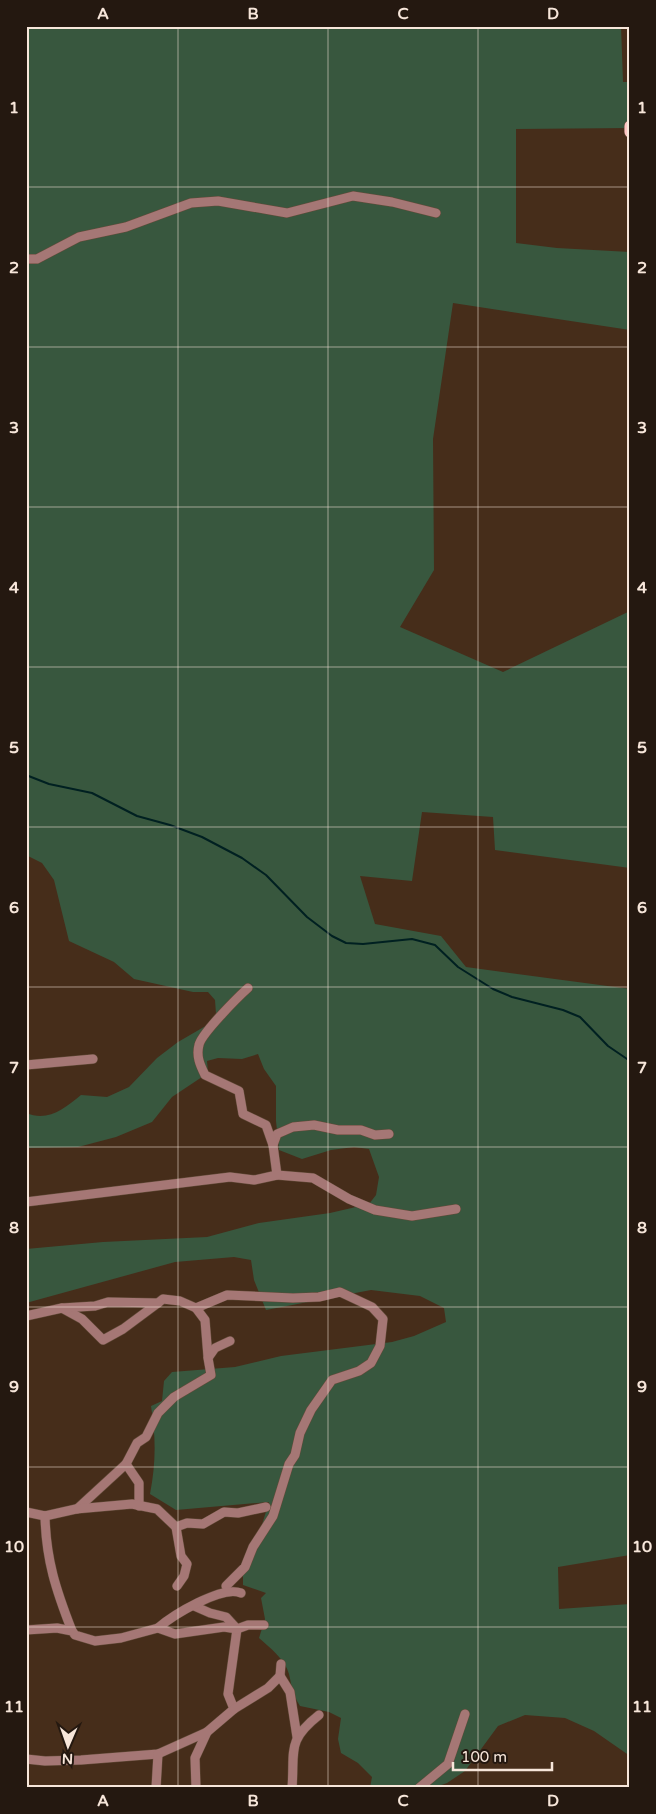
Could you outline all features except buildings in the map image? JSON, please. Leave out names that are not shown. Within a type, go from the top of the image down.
[{"type":"main road","points":[[630,126],[630,132]]},
{"type":"street","points":[[28,258],[36,259],[79,237],[126,227],[192,202],[218,201],[287,213],[354,196],[392,202],[436,213]]},
{"type":"street","points":[[248,988],[232,1002],[199,1042],[198,1058],[205,1075],[239,1090],[243,1114],[266,1125],[273,1145],[277,1175]]},
{"type":"street","points":[[26,1065],[93,1059]]},
{"type":"street","points":[[273,1145],[277,1134],[293,1127],[314,1125],[338,1130],[361,1130],[375,1135],[388,1134]]},
{"type":"street","points":[[26,1202],[230,1177],[254,1180],[277,1175],[313,1178],[350,1200],[375,1210],[412,1216],[456,1209]]},
{"type":"street","points":[[196,1308],[227,1295],[293,1298],[340,1292],[364,1302],[378,1312],[383,1319],[380,1346],[371,1363],[358,1371],[332,1380],[311,1410],[300,1434],[272,1516],[253,1547],[245,1567],[226,1586]]},
{"type":"street","points":[[62,1308],[82,1319],[103,1340],[123,1329],[163,1299],[180,1301],[196,1308],[205,1320],[211,1375],[174,1397],[158,1412],[146,1437],[137,1444],[126,1464],[76,1509]]},
{"type":"street","points":[[26,1316],[62,1308],[95,1306],[108,1302],[158,1303]]},
{"type":"street","points":[[208,1358],[215,1348],[230,1340]]},
{"type":"street","points":[[126,1464],[138,1482],[139,1506]]},
{"type":"street","points":[[26,1512],[45,1516],[76,1509],[132,1504],[157,1509],[176,1526],[181,1556],[187,1564],[184,1576],[177,1586]]},
{"type":"street","points":[[176,1526],[187,1523],[203,1524],[224,1512],[238,1513],[266,1507]]},
{"type":"street","points":[[45,1516],[46,1546],[55,1586],[75,1635],[95,1641],[121,1638],[158,1628],[168,1620],[220,1592],[235,1590],[241,1594]]},
{"type":"street","points":[[194,1606],[200,1610],[226,1617],[237,1629]]},
{"type":"street","points":[[158,1628],[175,1634],[224,1627],[237,1629],[248,1625],[264,1625]]},
{"type":"street","points":[[26,1630],[57,1628],[72,1631]]},
{"type":"street","points":[[234,1709],[228,1694],[237,1629]]},
{"type":"street","points":[[281,1664],[280,1676],[290,1692],[297,1737],[291,1765],[292,1788]]},
{"type":"street","points":[[26,1759],[82,1760],[158,1754],[207,1732],[234,1709],[268,1688],[280,1676]]},
{"type":"street","points":[[419,1788],[448,1764],[465,1714]]},
{"type":"street","points":[[297,1737],[319,1715]]},
{"type":"street","points":[[196,1788],[195,1758],[207,1732]]},
{"type":"street","points":[[156,1788],[158,1754]]},
{"type":"green space","points":[[26,26],[621,26],[623,82],[630,82],[630,128],[516,129],[516,243],[557,248],[630,252],[630,330],[453,303],[433,439],[434,570],[400,627],[503,672],[630,611],[630,868],[495,850],[493,817],[422,812],[412,881],[360,876],[375,924],[441,936],[466,967],[630,989],[630,1555],[558,1567],[559,1609],[630,1604],[630,1756],[594,1731],[565,1718],[525,1715],[498,1726],[465,1771],[447,1783],[433,1788],[370,1788],[372,1777],[358,1763],[341,1753],[338,1739],[341,1718],[329,1712],[300,1706],[284,1663],[259,1638],[265,1619],[261,1598],[266,1593],[243,1585],[243,1564],[252,1540],[260,1531],[269,1502],[176,1510],[150,1494],[155,1450],[151,1406],[162,1401],[164,1381],[172,1372],[235,1367],[281,1356],[392,1342],[414,1336],[446,1322],[444,1308],[420,1296],[371,1290],[266,1310],[254,1280],[251,1260],[234,1257],[175,1262],[26,1303],[26,1249],[103,1242],[207,1237],[259,1223],[330,1213],[369,1204],[376,1195],[379,1177],[369,1149],[354,1147],[331,1150],[302,1159],[279,1150],[276,1121],[276,1086],[264,1069],[258,1054],[242,1059],[218,1058],[207,1061],[208,1073],[172,1097],[152,1122],[116,1137],[78,1147],[26,1148],[26,1113],[41,1116],[49,1115],[62,1109],[81,1095],[107,1097],[129,1087],[157,1058],[178,1042],[209,1024],[216,1014],[215,1000],[208,992],[193,992],[134,979],[114,962],[69,941],[54,880],[42,863],[26,855]]},
{"type":"waterway","points":[[26,775],[49,784],[92,793],[137,816],[170,825],[202,837],[242,858],[266,875],[307,917],[332,936],[346,943],[363,944],[412,939],[435,945],[458,967],[493,989],[512,997],[563,1010],[580,1017],[608,1046],[630,1061]]}]
